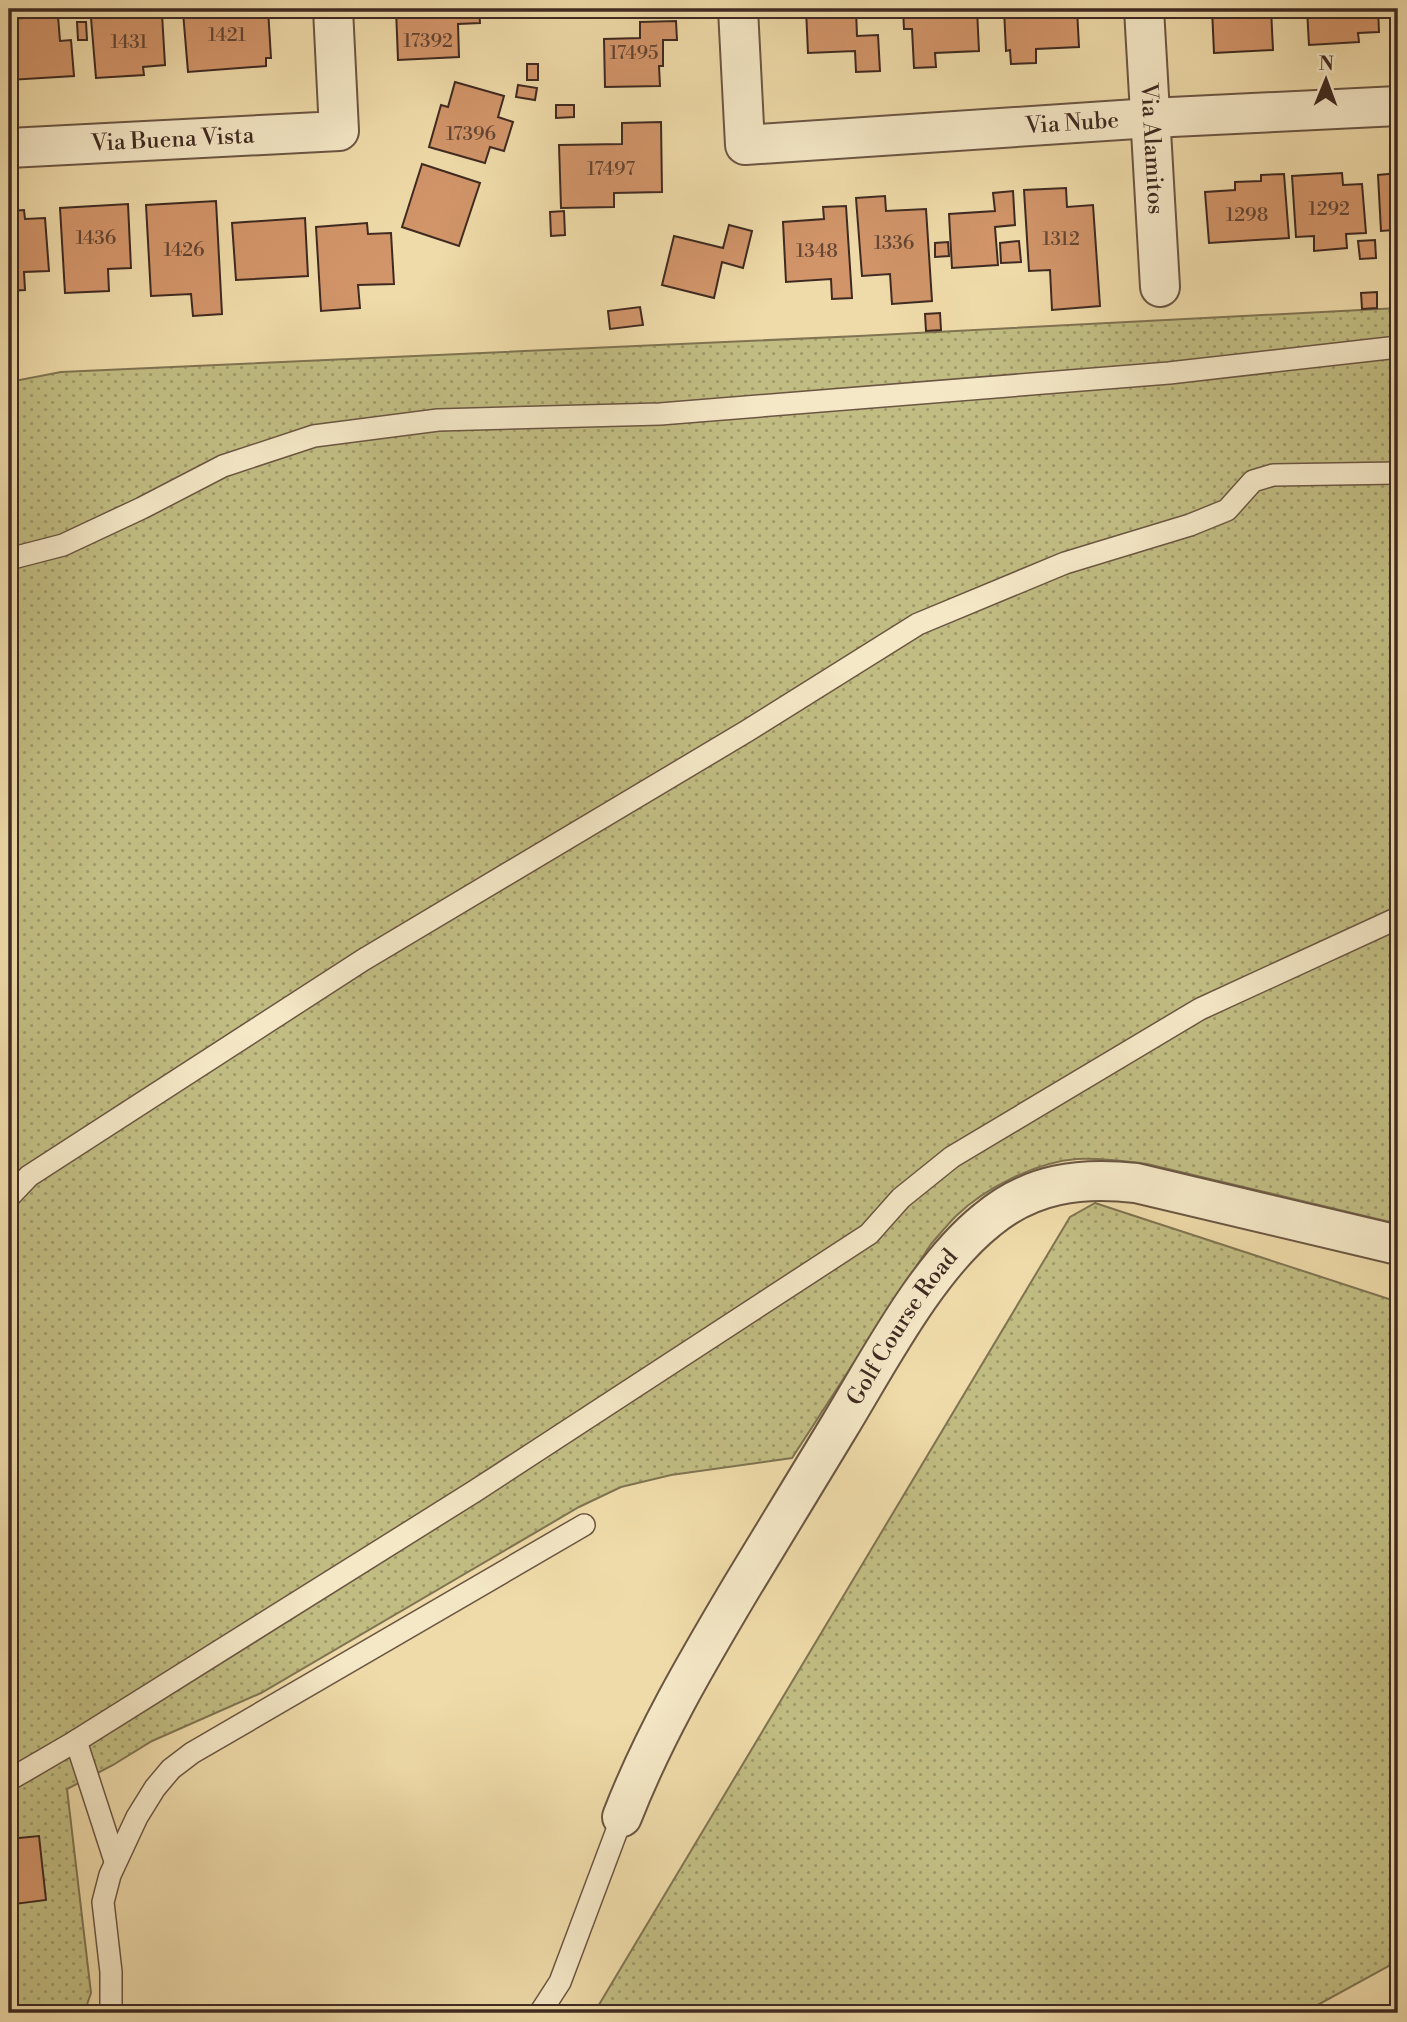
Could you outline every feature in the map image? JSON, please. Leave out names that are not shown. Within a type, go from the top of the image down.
[{"type":"street","name":"Via Buena Vista","points":[[9,148],[340,131],[332,9]]},
{"type":"street","name":"Via Nube","points":[[738,9],[745,145],[1151,118],[1398,106]]},
{"type":"street","name":"Via Alamitos","points":[[1144,9],[1160,288]]},
{"type":"street","name":"Golf Course Road","points":[[622,1817],[649,1754],[710,1639],[803,1486],[918,1298],[956,1250],[987,1219],[1019,1198],[1061,1184],[1102,1180],[1136,1183],[1398,1245]]},
{"type":"lane","points":[[9,559],[63,545],[223,466],[314,436],[438,421],[660,414],[1155,374],[1398,347]]},
{"type":"lane","points":[[9,1198],[29,1176],[363,960],[747,731],[918,624],[1065,563],[1227,510],[1253,481],[1273,475],[1398,472]]},
{"type":"lane","points":[[9,1780],[76,1741],[475,1491],[858,1242],[869,1234],[901,1198],[953,1157],[1200,1009],[1398,918]]},
{"type":"lane","points":[[111,2013],[111,1972],[103,1902],[115,1861],[137,1817],[171,1769],[192,1753],[584,1525]]},
{"type":"lane","points":[[76,1741],[115,1861]]},
{"type":"lane","points":[[540,2013],[561,1982],[622,1817]]},
{"type":"shaded area","points":[[1398,308],[1398,1224],[1147,1164],[1112,1160],[1061,1161],[1028,1171],[996,1186],[956,1216],[931,1244],[792,1458],[671,1475],[621,1487],[579,1507],[261,1693],[152,1741],[67,1789],[91,1993],[84,2013],[9,2013],[9,382],[61,372],[859,336]]},
{"type":"shaded area","points":[[1095,1203],[1398,1302],[1398,1961],[1303,2013],[594,2013],[1070,1217]]},
{"type":"building","points":[[22,9],[67,9],[68,16],[58,16],[60,41],[71,40],[74,76],[9,80],[9,19],[23,18]]},
{"type":"building","points":[[268,9],[271,58],[266,58],[266,66],[188,72],[183,12]]},
{"type":"building","points":[[396,9],[479,9],[480,23],[458,24],[459,57],[398,60]]},
{"type":"building","points":[[806,9],[856,9],[857,36],[878,35],[880,71],[856,72],[855,51],[808,53]]},
{"type":"building","points":[[903,9],[977,9],[979,51],[935,53],[936,67],[914,68],[912,29],[904,29]]},
{"type":"building","points":[[1004,9],[1077,9],[1079,47],[1036,49],[1036,63],[1011,64],[1010,50],[1006,51]]},
{"type":"building","points":[[1212,9],[1271,9],[1273,50],[1214,53]]},
{"type":"building","points":[[1307,9],[1378,9],[1379,32],[1358,33],[1359,42],[1309,45]]},
{"type":"building","points":[[162,14],[165,65],[143,67],[144,75],[96,78],[91,18]]},
{"type":"building","points":[[676,21],[677,40],[663,40],[663,66],[659,66],[660,86],[605,87],[604,39],[640,38],[640,22]]},
{"type":"building","points":[[77,22],[86,22],[87,40],[78,40]]},
{"type":"building","points":[[527,64],[538,64],[538,80],[527,80]]},
{"type":"building","points":[[455,82],[504,96],[498,117],[513,122],[504,151],[490,147],[485,163],[429,147],[441,105],[448,107]]},
{"type":"building","points":[[518,85],[537,88],[535,100],[516,97]]},
{"type":"building","points":[[556,105],[574,105],[574,117],[556,118]]},
{"type":"building","points":[[661,122],[662,192],[614,193],[614,207],[561,208],[559,145],[622,144],[622,123]]},
{"type":"building","points":[[422,164],[480,183],[459,246],[402,227]]},
{"type":"building","points":[[1342,173],[1343,185],[1362,184],[1366,233],[1346,234],[1347,248],[1314,251],[1314,236],[1296,237],[1292,176]]},
{"type":"building","points":[[1398,173],[1398,253],[1395,253],[1394,230],[1381,231],[1378,175]]},
{"type":"building","points":[[1284,174],[1289,238],[1209,243],[1205,192],[1235,190],[1235,182],[1261,181],[1261,175]]},
{"type":"building","points":[[1066,188],[1067,207],[1093,205],[1100,306],[1052,310],[1050,270],[1029,271],[1024,190]]},
{"type":"building","points":[[1013,191],[1015,225],[995,227],[998,265],[952,268],[949,214],[995,211],[993,193]]},
{"type":"building","points":[[885,196],[886,211],[926,209],[932,301],[892,304],[890,274],[862,276],[856,198]]},
{"type":"building","points":[[216,201],[222,314],[193,316],[191,294],[151,296],[146,205]]},
{"type":"building","points":[[128,204],[131,268],[108,269],[109,291],[65,293],[60,208]]},
{"type":"building","points":[[846,206],[852,298],[832,299],[831,279],[786,282],[783,222],[824,219],[823,207]]},
{"type":"building","points":[[24,210],[25,219],[45,218],[49,271],[24,272],[25,290],[9,291],[9,211]]},
{"type":"building","points":[[564,211],[565,235],[551,236],[550,212]]},
{"type":"building","points":[[305,218],[308,276],[236,280],[232,223]]},
{"type":"building","points":[[367,223],[368,234],[391,233],[394,284],[358,285],[360,308],[321,311],[316,227]]},
{"type":"building","points":[[729,225],[752,231],[743,268],[722,262],[714,298],[662,285],[674,236],[723,248]]},
{"type":"building","points":[[1375,240],[1376,258],[1360,259],[1358,241]]},
{"type":"building","points":[[1019,241],[1021,262],[1001,263],[1000,243]]},
{"type":"building","points":[[948,242],[949,256],[935,257],[935,243]]},
{"type":"building","points":[[1377,292],[1377,308],[1362,309],[1361,293]]},
{"type":"building","points":[[640,307],[643,325],[610,329],[608,311]]},
{"type":"building","points":[[940,313],[941,330],[926,331],[925,314]]},
{"type":"building","points":[[39,1836],[46,1900],[14,1904],[15,1913],[9,1913],[9,1839]]}]
